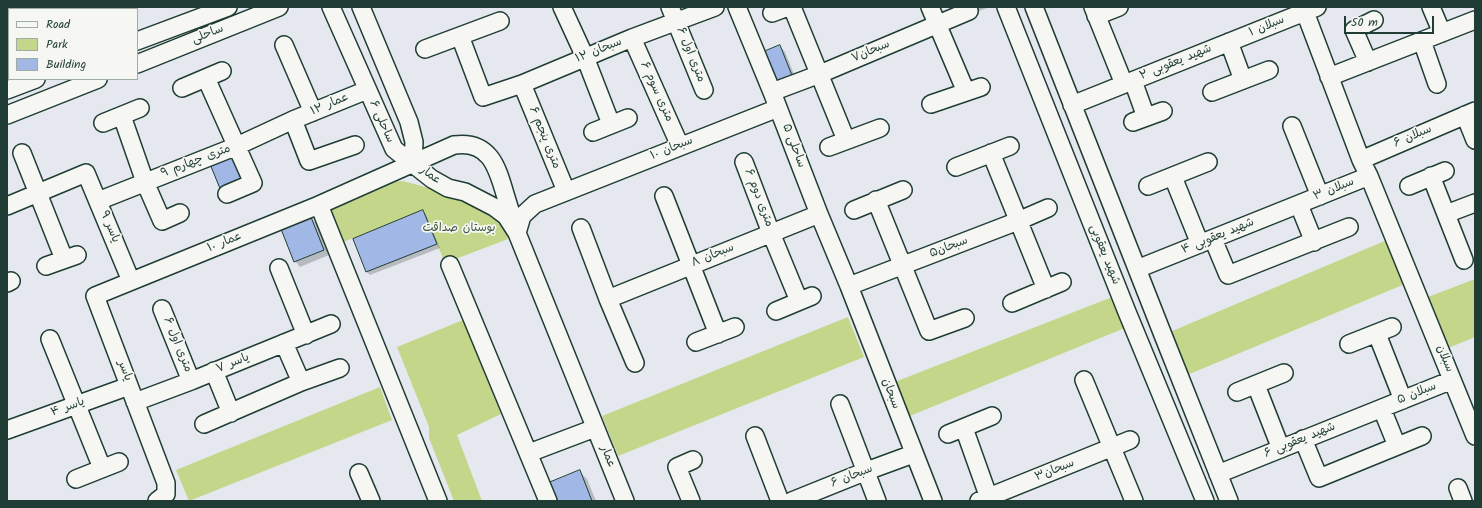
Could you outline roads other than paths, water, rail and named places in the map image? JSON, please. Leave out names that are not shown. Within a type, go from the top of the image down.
[{"type":"street","points":[[138,41],[228,7]]},
{"type":"street","name":"ساحلی","points":[[138,64],[279,7]]},
{"type":"street","name":"ساحلی ۶","points":[[331,7],[394,149],[413,164]]},
{"type":"street","name":"ساحلی ۶","points":[[361,7],[409,122],[414,142],[413,164]]},
{"type":"street","points":[[562,7],[585,57],[611,124]]},
{"type":"street","name":"سبحان ۱۲","points":[[460,36],[482,97],[522,84],[632,38],[673,14],[715,7]]},
{"type":"street","name":"ساحلی ۵","points":[[737,7],[849,286]]},
{"type":"street","points":[[792,7],[846,140]]},
{"type":"street","points":[[930,7],[937,25],[973,89],[931,104]]},
{"type":"street","name":"شهید یعقوبی","points":[[1006,7],[1122,300],[1205,501]]},
{"type":"street","name":"شهید یعقوبی","points":[[1034,7],[1229,501]]},
{"type":"street","points":[[1119,7],[1095,12],[1128,82],[1139,120],[1163,111]]},
{"type":"street","points":[[1431,7],[1442,33]]},
{"type":"street","name":"سبلان ۱","points":[[1229,42],[1285,13],[1311,10]]},
{"type":"street","name":"سبلان","points":[[1311,10],[1329,77],[1361,160],[1369,176],[1452,380],[1473,426]]},
{"type":"street","name":"سبحان۷","points":[[772,92],[820,74],[969,11]]},
{"type":"street","name":"۶ متری اول","points":[[673,14],[704,90]]},
{"type":"street","points":[[1361,65],[1354,30],[1374,20]]},
{"type":"street","points":[[1329,77],[1475,20]]},
{"type":"street","points":[[425,50],[500,21]]},
{"type":"street","name":"۶ متری سوم","points":[[632,38],[680,146]]},
{"type":"street","points":[[1422,40],[1437,84]]},
{"type":"street","points":[[1229,42],[1243,80]]},
{"type":"street","name":"شهید یعقوبی ۲","points":[[1072,105],[1229,42]]},
{"type":"street","points":[[284,45],[313,112]]},
{"type":"street","points":[[1212,92],[1269,70]]},
{"type":"street","points":[[182,88],[222,71]]},
{"type":"street","points":[[206,78],[253,183],[227,194]]},
{"type":"street","points":[[7,90],[33,80]]},
{"type":"street","points":[[7,115],[95,80]]},
{"type":"street","name":"۶ متری پنجم","points":[[522,84],[566,191]]},
{"type":"street","name":"عمار ۱۲","points":[[293,120],[367,90]]},
{"type":"street","points":[[103,122],[140,108]]},
{"type":"street","name":"سبحان ۱۰","points":[[517,233],[522,216],[534,204],[778,108]]},
{"type":"street","points":[[1470,113],[1475,140]]},
{"type":"street","name":"سبلان ۶","points":[[1361,160],[1470,113]]},
{"type":"street","points":[[122,116],[145,182],[162,221],[180,213]]},
{"type":"street","points":[[593,132],[628,118]]},
{"type":"street","points":[[293,120],[309,161],[355,145]]},
{"type":"street","name":"۹ متری چهارم","points":[[98,201],[237,146],[293,120]]},
{"type":"street","points":[[1292,126],[1320,196]]},
{"type":"street","points":[[829,147],[880,128]]},
{"type":"street","points":[[413,164],[454,145],[462,144],[479,148],[498,169],[517,233]]},
{"type":"street","points":[[956,167],[1010,146]]},
{"type":"street","points":[[22,153],[38,193],[71,257],[46,266]]},
{"type":"street","points":[[991,153],[1046,289]]},
{"type":"street","name":"۶ متری دوم","points":[[744,162],[771,233]]},
{"type":"street","points":[[1148,186],[1208,162]]},
{"type":"street","name":"عمار","points":[[319,206],[413,164],[432,179],[448,188],[465,192],[506,216],[517,233],[625,501]]},
{"type":"street","name":"یاسر ۹","points":[[38,193],[86,173],[131,281]]},
{"type":"street","points":[[1409,186],[1438,174],[1446,214],[1464,260]]},
{"type":"street","name":"سبلان ۳","points":[[1298,205],[1369,176]]},
{"type":"street","points":[[1173,177],[1207,242],[1228,275],[1349,227]]},
{"type":"street","points":[[854,210],[903,190]]},
{"type":"street","points":[[7,206],[38,193]]},
{"type":"street","points":[[664,196],[718,334]]},
{"type":"street","points":[[876,200],[929,331],[965,318]]},
{"type":"street","points":[[1446,214],[1475,203]]},
{"type":"street","points":[[1298,205],[1314,242]]},
{"type":"street","name":"شهید یعقوبی ۴","points":[[1137,269],[1298,205]]},
{"type":"street","points":[[319,206],[438,501]]},
{"type":"street","name":"عمار ۱۰","points":[[131,281],[319,206]]},
{"type":"street","name":"سبحان۵","points":[[849,286],[1048,208]]},
{"type":"street","name":"سبحان ۸","points":[[608,299],[819,214]]},
{"type":"street","points":[[581,228],[608,299],[635,363]]},
{"type":"street","points":[[771,233],[806,299],[776,311]]},
{"type":"street","points":[[450,265],[548,501]]},
{"type":"street","points":[[279,268],[306,335]]},
{"type":"street","name":"یاسر","points":[[131,281],[95,296],[166,483],[166,494],[157,501]]},
{"type":"street","points":[[1012,303],[1062,282]]},
{"type":"street","name":"سبحان","points":[[849,286],[913,454],[933,501]]},
{"type":"street","name":"۶ متری اول","points":[[162,309],[191,381]]},
{"type":"street","name":"یاسر ۷","points":[[135,402],[331,324]]},
{"type":"street","points":[[696,342],[735,327]]},
{"type":"street","points":[[1349,344],[1384,331],[1403,400]]},
{"type":"street","points":[[50,339],[102,468]]},
{"type":"street","points":[[284,343],[301,382]]},
{"type":"street","points":[[204,424],[301,382],[340,368]]},
{"type":"street","points":[[214,371],[231,413]]},
{"type":"street","points":[[1237,392],[1284,373]]},
{"type":"street","points":[[1084,380],[1113,447],[1134,501]]},
{"type":"street","name":"سبلان ۵","points":[[1382,409],[1452,380]]},
{"type":"street","points":[[1256,385],[1281,449]]},
{"type":"street","name":"یاسر ۴","points":[[7,430],[129,386]]},
{"type":"street","points":[[840,404],[864,472],[877,501]]},
{"type":"street","points":[[1382,409],[1397,446]]},
{"type":"street","name":"شهید یعقوبی ۶","points":[[1218,474],[1303,439],[1382,409]]},
{"type":"street","points":[[948,434],[992,416]]},
{"type":"street","points":[[529,453],[595,428]]},
{"type":"street","points":[[964,428],[985,500]]},
{"type":"street","points":[[755,436],[780,501]]},
{"type":"street","points":[[1303,439],[1319,478],[1422,436]]},
{"type":"street","name":"سبحان۳","points":[[985,500],[1130,440]]},
{"type":"street","name":"سبحان ۶","points":[[792,501],[913,454]]},
{"type":"street","points":[[691,501],[677,467],[693,460]]},
{"type":"street","points":[[76,479],[119,462]]},
{"type":"street","points":[[359,473],[371,501]]},
{"type":"park label","name":"بوستان صداقت","points":[[459,229]]}]
